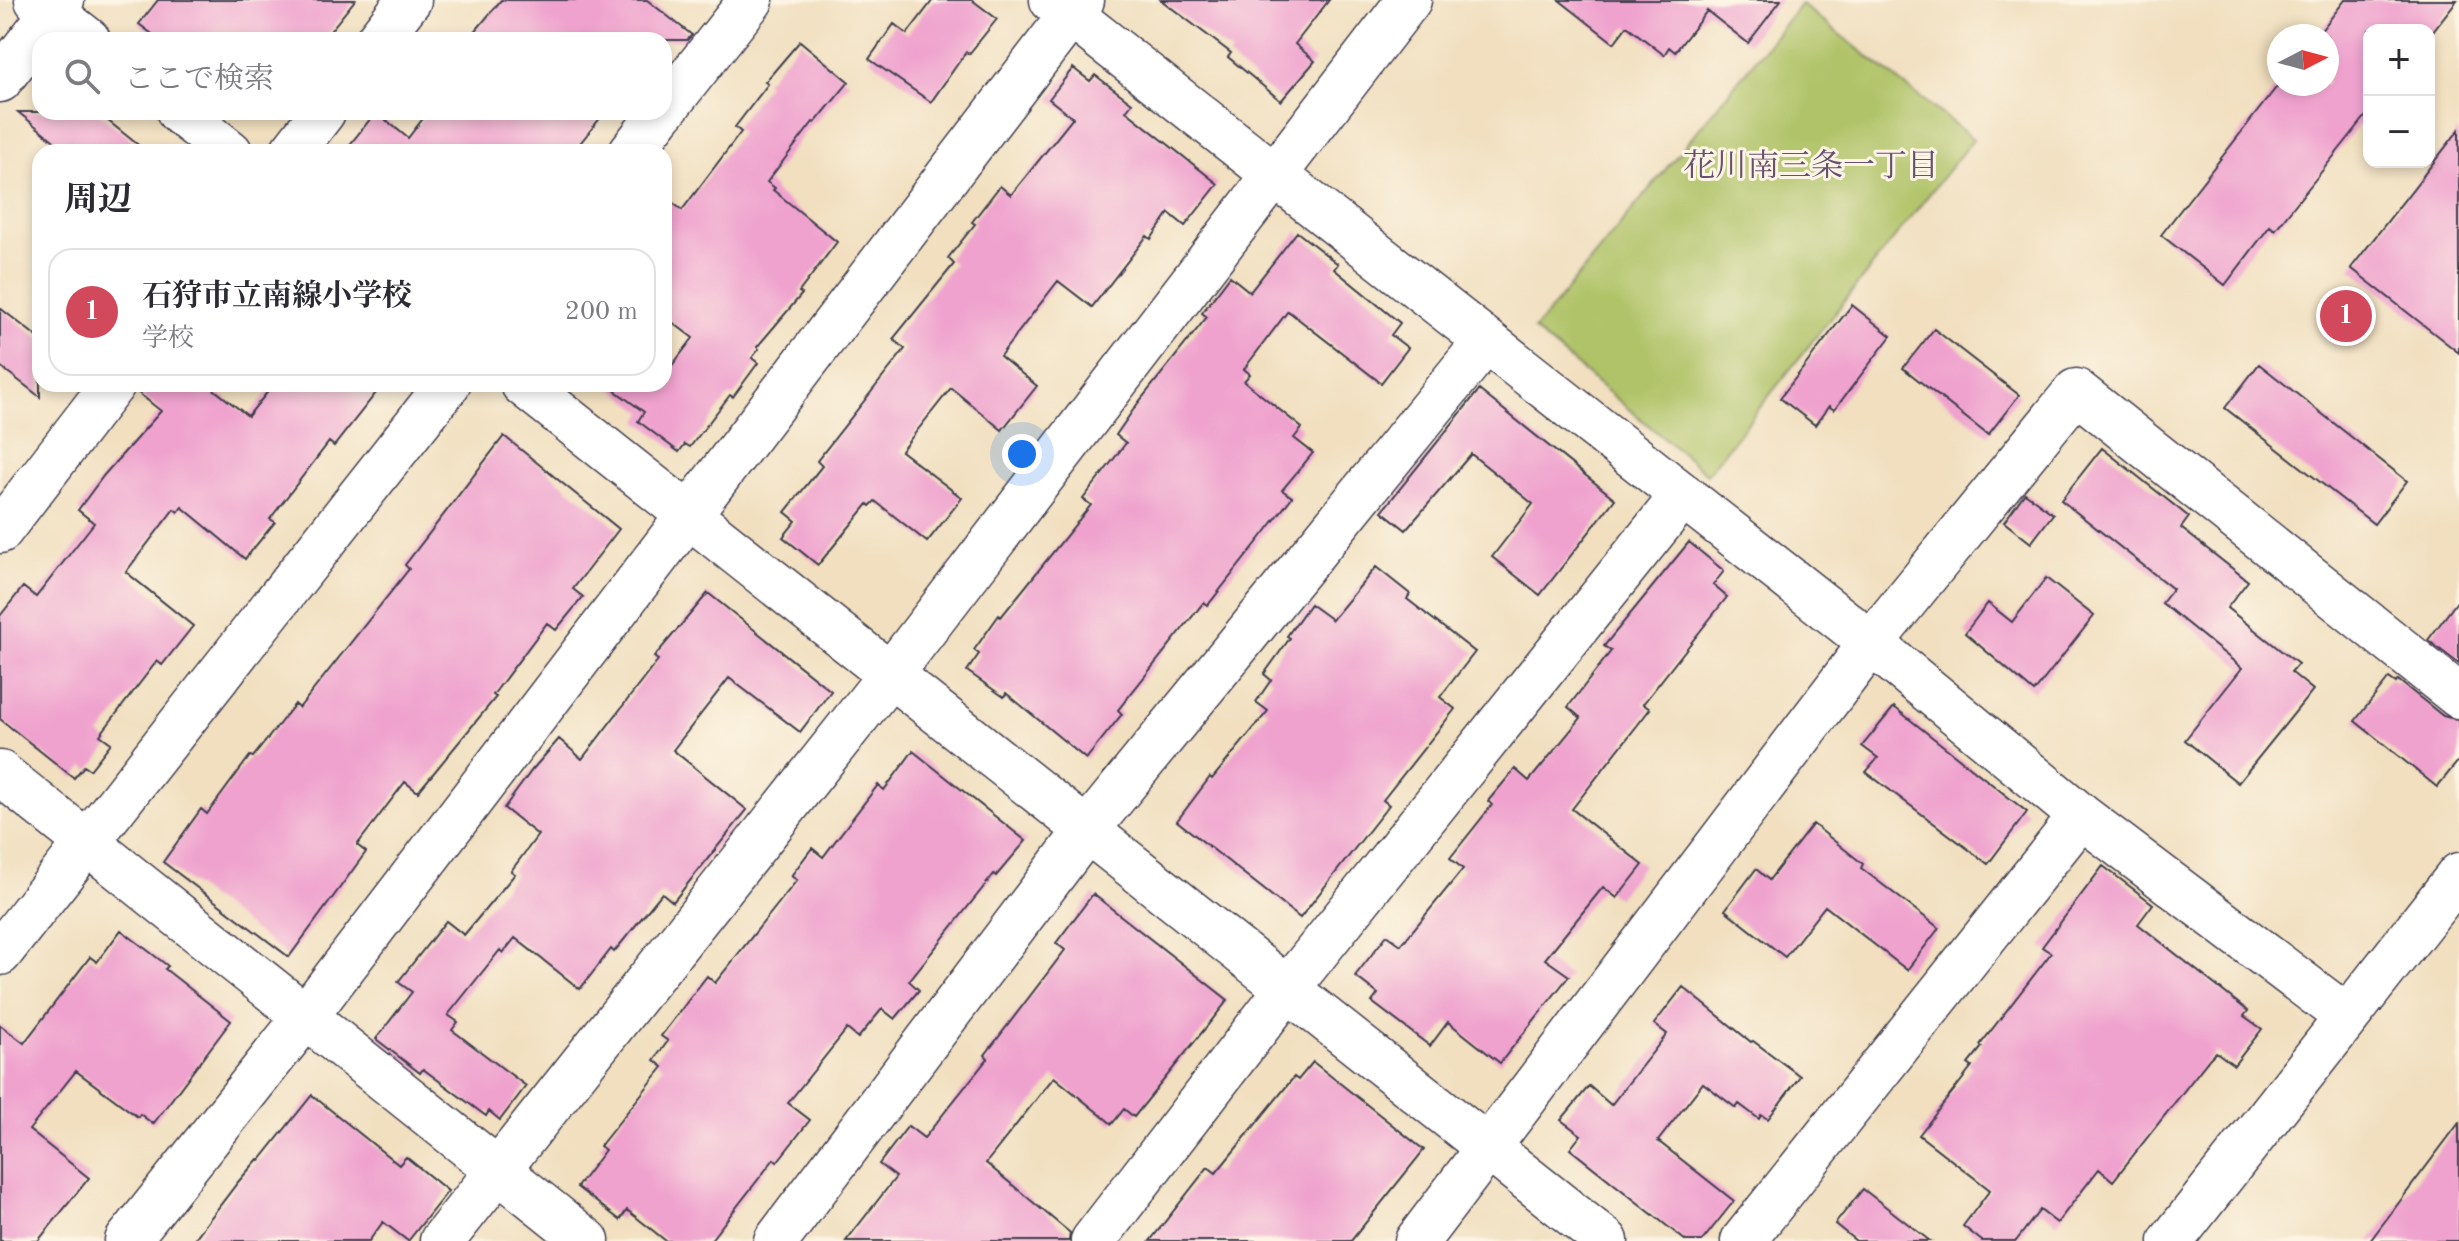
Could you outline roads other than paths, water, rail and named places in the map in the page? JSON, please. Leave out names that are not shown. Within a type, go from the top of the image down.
[{"type":"street","points":[[384,32],[409,0]]},
{"type":"street","points":[[672,100],[751,0]]},
{"type":"street","points":[[442,1241],[890,675],[1409,0]]},
{"type":"street","points":[[0,80],[50,4],[80,32]]},
{"type":"street","points":[[127,1241],[306,1016],[690,516],[1068,5],[1275,175],[1871,643],[2081,816],[2347,1017]]},
{"type":"street","points":[[189,120],[220,144]]},
{"type":"street","points":[[298,144],[317,120]]},
{"type":"street","points":[[637,144],[656,120]]},
{"type":"street","points":[[776,1241],[1087,830],[1486,341]]},
{"type":"street","points":[[1417,1241],[1871,643],[2076,391],[2459,696]]},
{"type":"street","points":[[0,531],[107,392]]},
{"type":"street","points":[[0,953],[442,392]]},
{"type":"street","points":[[533,392],[1606,1241]]},
{"type":"street","points":[[1093,1241],[1287,989],[1683,495]]},
{"type":"street","points":[[0,773],[587,1241]]},
{"type":"street","points":[[1743,1241],[2081,816]]},
{"type":"street","points":[[2171,1241],[2459,875]]},
{"type":"place","name":"石狩市立南線小学校","points":[[2346,316]]},
{"type":"district","name":"花川南三条一丁目","points":[[1811,165]]}]
